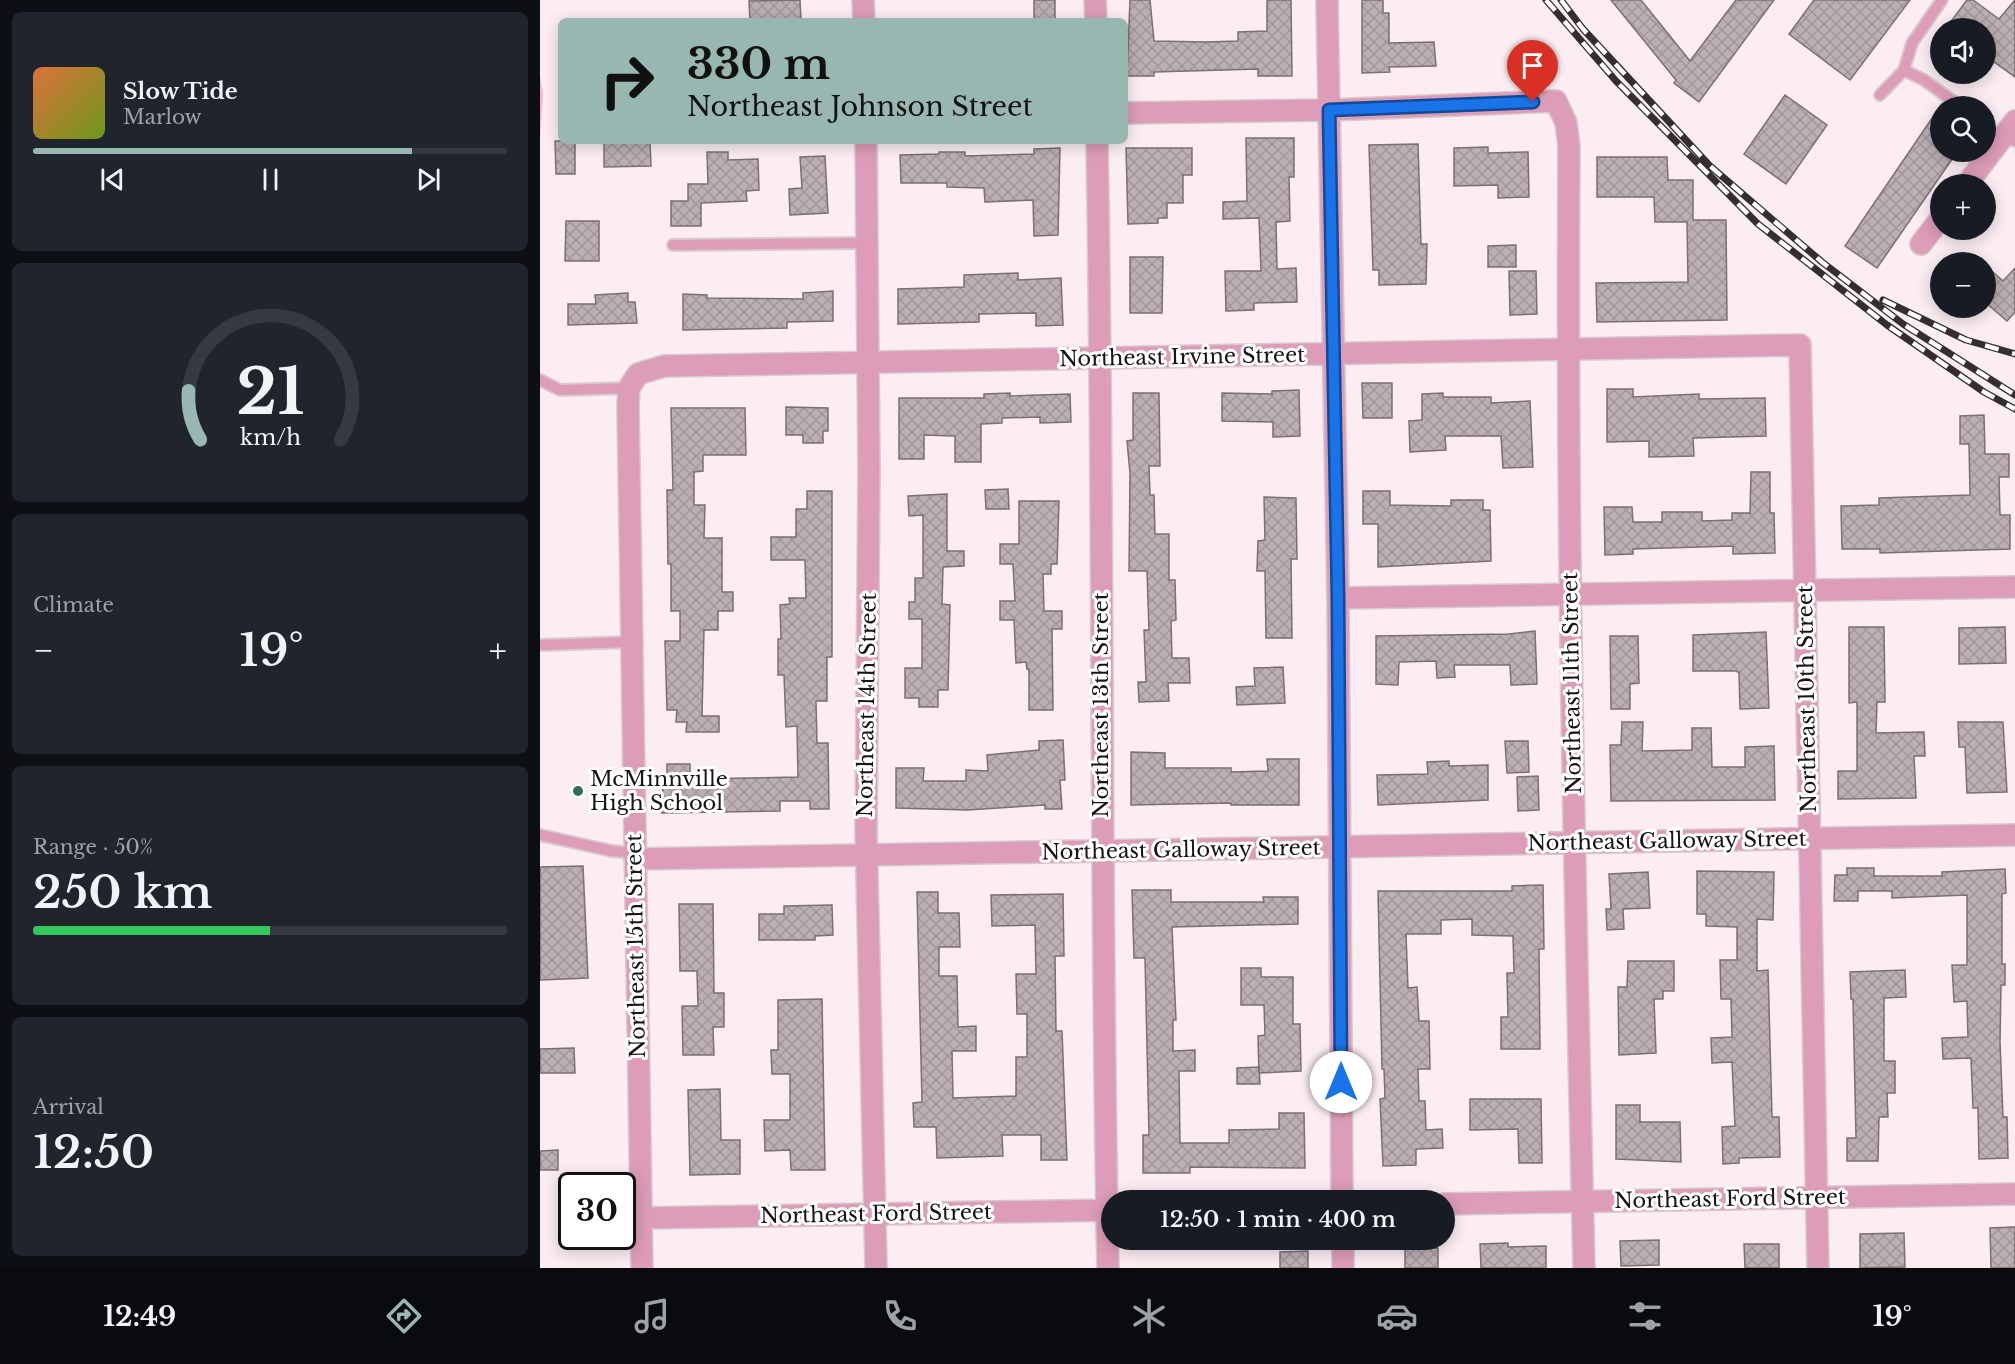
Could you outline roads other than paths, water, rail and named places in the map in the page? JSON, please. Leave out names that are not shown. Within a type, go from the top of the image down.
[{"type":"street","points":[[864,0],[864,18]]},
{"type":"street","points":[[1095,0],[1095,18]]},
{"type":"street","points":[[1327,0],[1335,354],[1342,1190]]},
{"type":"street","name":"Northeast 11th Street","points":[[1329,110],[1556,101],[1566,123],[1569,146],[1567,350],[1584,1268]]},
{"type":"street","points":[[1128,113],[1329,110]]},
{"type":"street","points":[[1973,174],[2001,135],[2015,121]]},
{"type":"street","name":"Northeast 14th Street","points":[[866,144],[867,855],[876,1268]]},
{"type":"street","name":"Northeast 13th Street","points":[[1097,144],[1101,359],[1101,851],[1109,1190]]},
{"type":"street","points":[[1922,244],[1930,233]]},
{"type":"street","name":"Northeast Irvine Street","points":[[634,381],[664,366],[1800,345]]},
{"type":"street","name":"Northeast 10th Street","points":[[1800,345],[1818,1268]]},
{"type":"street","name":"Northeast 15th Street","points":[[634,381],[631,642],[642,1268]]},
{"type":"street","points":[[1338,598],[2015,587]]},
{"type":"street","name":"Northeast Galloway Street","points":[[635,856],[867,855],[2015,835]]},
{"type":"street","name":"Northeast Ford Street","points":[[1455,1204],[2015,1194]]},
{"type":"street","name":"Northeast Ford Street","points":[[641,1218],[1101,1210]]},
{"type":"street","name":"Northeast 13th Street","points":[[1108,1250],[1108,1268]]},
{"type":"street","points":[[1342,1250],[1343,1268]]},
{"type":"lane","points":[[1880,95],[1904,70],[1912,43],[1942,0]]},
{"type":"lane","points":[[1904,70],[1924,80],[1946,96]]},
{"type":"lane","points":[[673,245],[867,243]]},
{"type":"lane","points":[[540,380],[560,390],[634,381]]},
{"type":"lane","points":[[540,645],[631,642]]},
{"type":"lane","points":[[540,835],[635,856]]},
{"type":"railway","points":[[1546,0],[1616,81],[1758,224],[1887,325],[1984,392],[2015,409]]},
{"type":"railway","points":[[1561,0],[1583,29],[1710,166],[1822,262],[1903,324],[2015,395]]},
{"type":"railway","points":[[1883,300],[1966,340],[2015,354]]},
{"type":"place","name":"McMinnville High School","points":[[578,791]]}]
